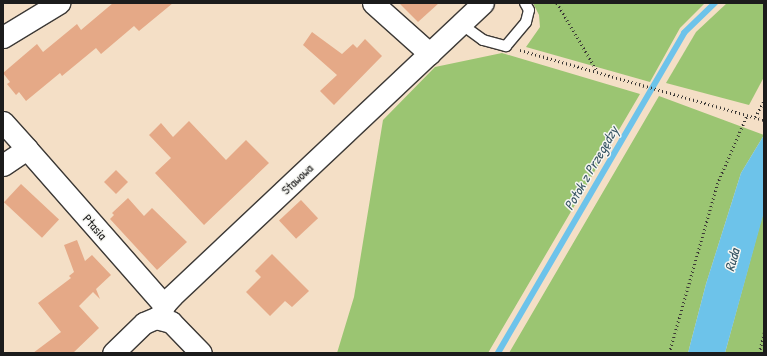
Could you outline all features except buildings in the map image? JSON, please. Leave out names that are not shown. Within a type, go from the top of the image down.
[{"type":"street","points":[[3,37],[59,3]]},
{"type":"street","points":[[373,3],[430,54]]},
{"type":"street","name":"Stawowa","points":[[113,353],[148,321],[162,311],[483,3]]},
{"type":"street","name":"Ptasia","points":[[3,122],[171,322],[201,353]]},
{"type":"street","points":[[3,165],[27,149]]},
{"type":"lane","points":[[461,24],[484,40],[506,46],[526,22],[529,10],[525,3]]},
{"type":"path","points":[[557,3],[598,73]]},
{"type":"path","points":[[506,46],[762,120]]},
{"type":"path","points":[[755,117],[764,101]]},
{"type":"path","points":[[669,353],[717,184],[747,115]]},
{"type":"path","points":[[759,353],[764,332]]},
{"type":"green space","points":[[533,3],[705,3],[680,28],[650,82],[526,47],[540,27],[539,15]]},
{"type":"green space","points":[[727,3],[764,3],[764,77],[749,105],[666,83],[696,32]]},
{"type":"green space","points":[[502,53],[640,94],[488,353],[337,353],[354,297],[383,120],[435,67]]},
{"type":"green space","points":[[659,96],[764,135],[741,173],[706,284],[688,353],[509,353]]},
{"type":"green space","points":[[764,212],[764,353],[725,353],[762,217]]},
{"type":"water","name":"Ruda","points":[[764,135],[764,212],[725,353],[688,353],[706,284],[741,173]]},
{"type":"waterway","name":"Potok z Przegędzy","points":[[498,353],[684,33],[715,3]]}]
